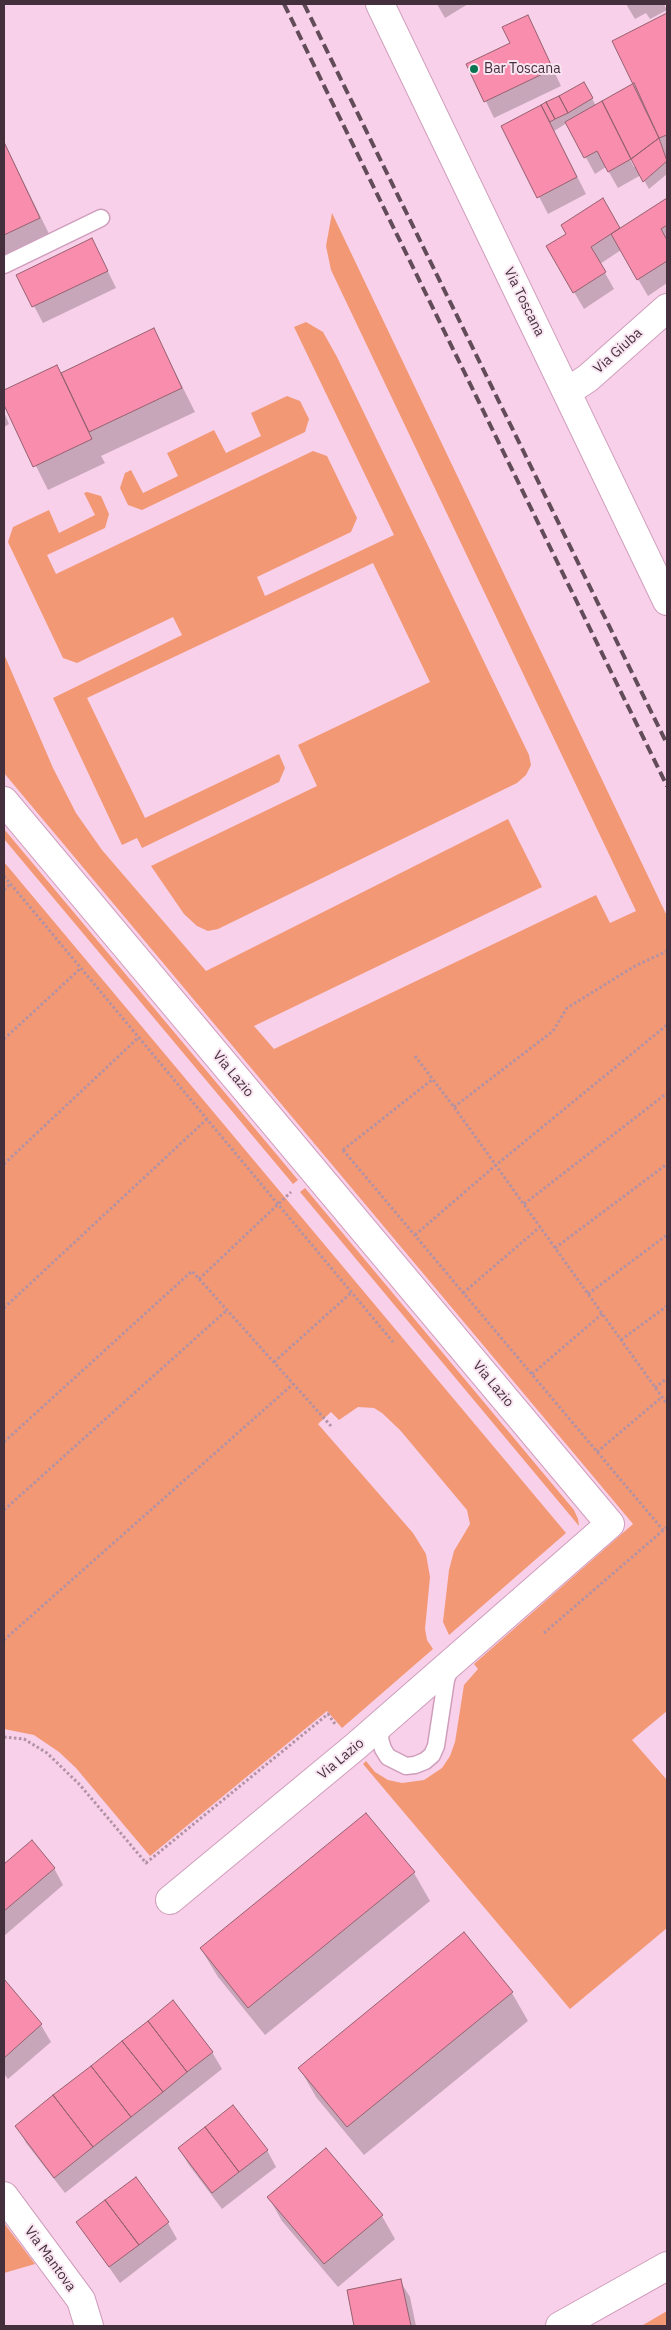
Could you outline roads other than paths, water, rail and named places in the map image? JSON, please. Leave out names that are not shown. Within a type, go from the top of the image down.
[{"type":"street","name":"Via Toscana","points":[[380,4],[667,601]]},
{"type":"street","name":"Via Giuba","points":[[567,392],[588,378],[667,308]]},
{"type":"street","name":"Via Lazio","points":[[4,800],[610,1524],[391,1716],[170,1900]]},
{"type":"street","name":"Via Mantova","points":[[4,2196],[81,2300],[89,2326]]},
{"type":"street","points":[[560,2326],[667,2266]]},
{"type":"lane","points":[[4,265],[101,218]]},
{"type":"lane","points":[[391,1716],[381,1731],[380,1739],[388,1757],[406,1766],[424,1761],[432,1754],[436,1746],[448,1673],[456,1659]]},
{"type":"railway","points":[[284,4],[667,786]]},
{"type":"railway","points":[[304,4],[667,744]]},
{"type":"place","name":"Bar Toscana","points":[[474,69]]}]
